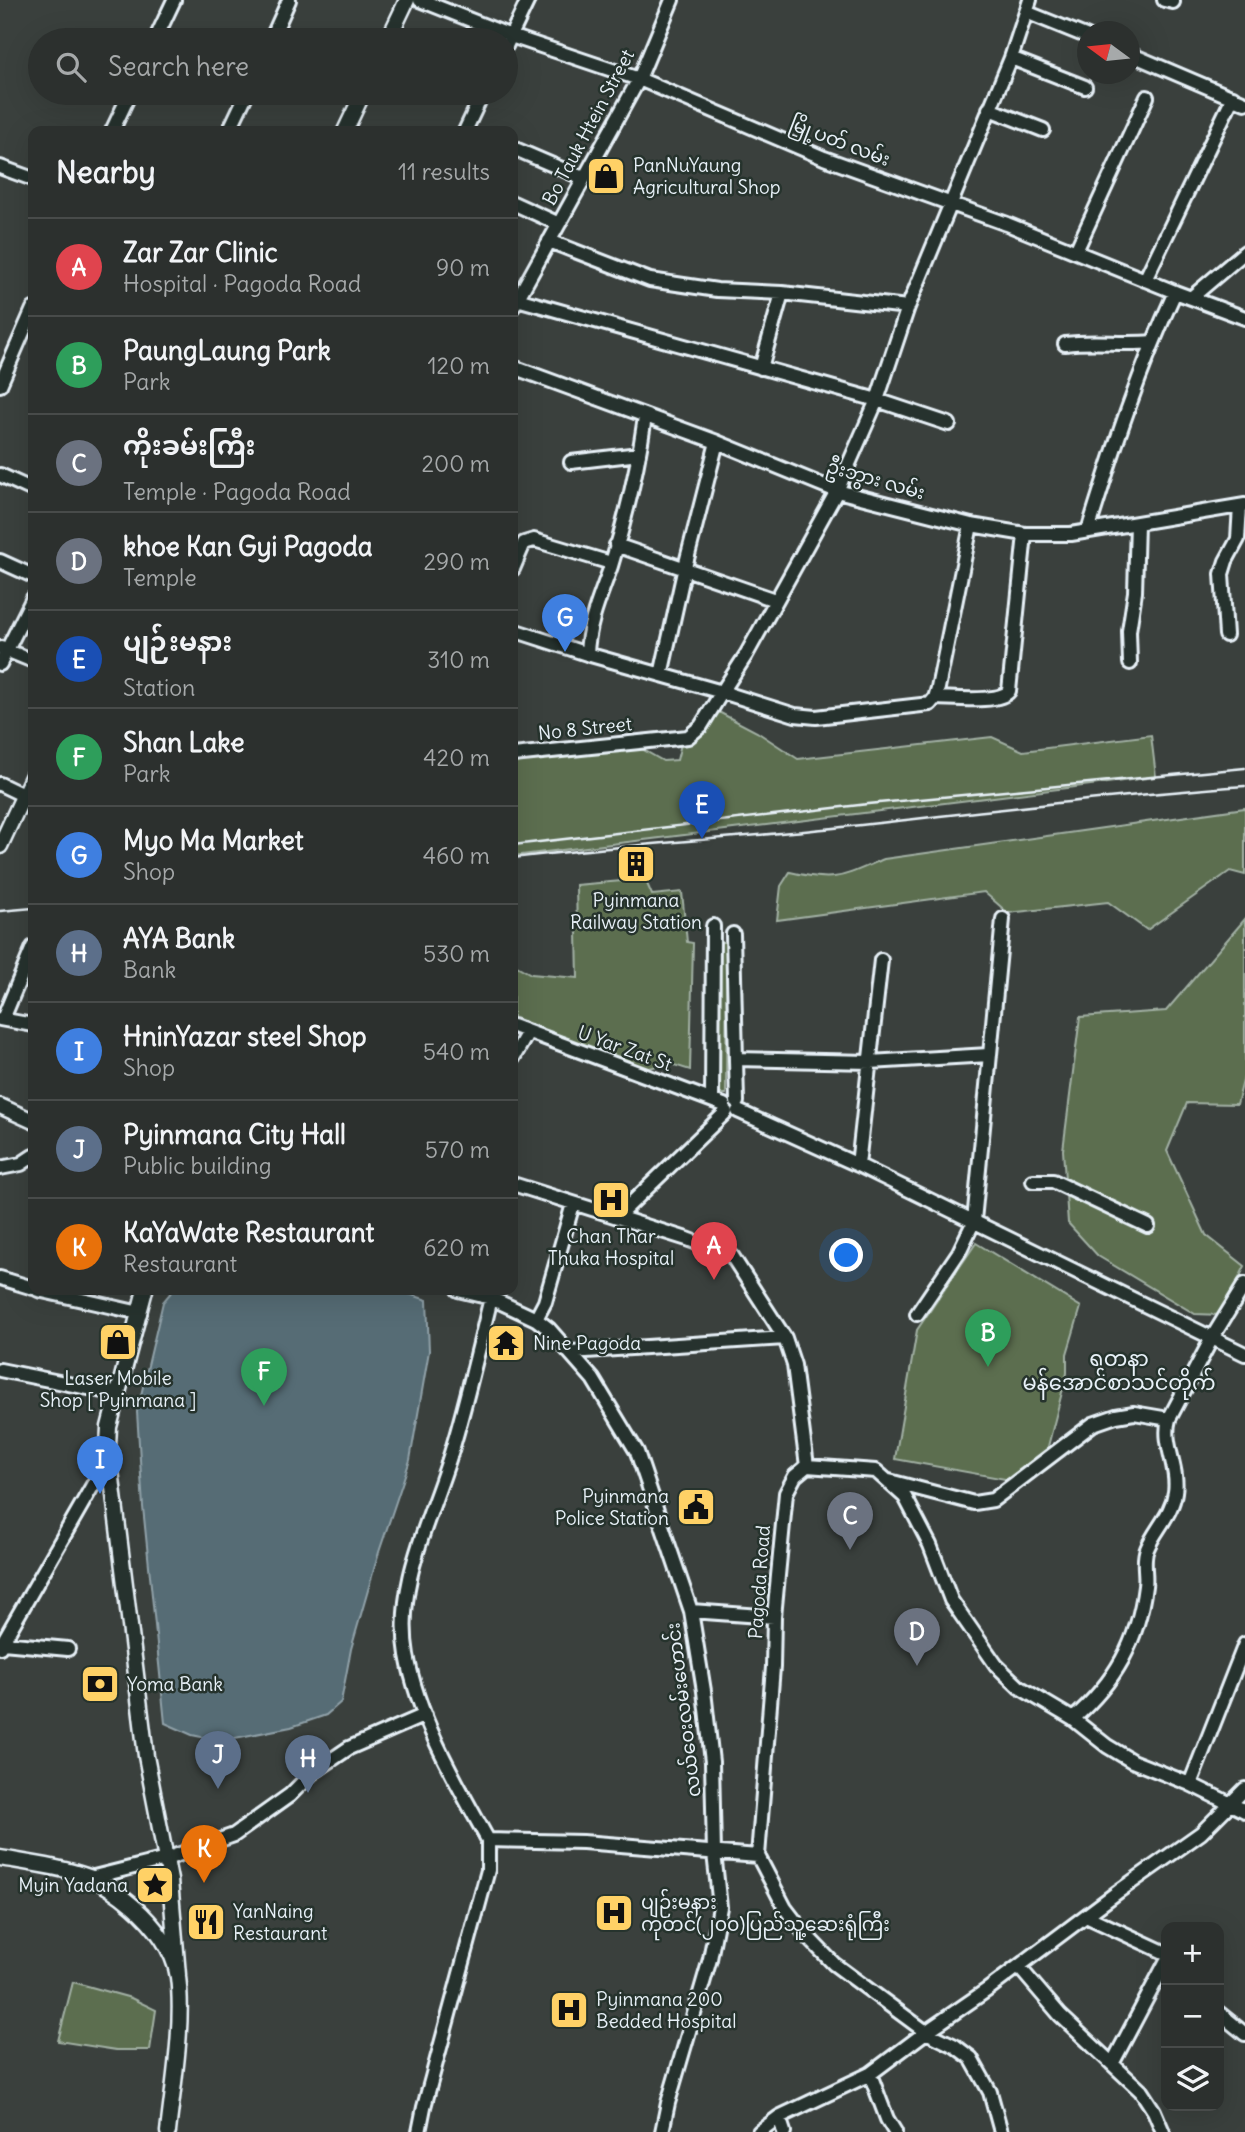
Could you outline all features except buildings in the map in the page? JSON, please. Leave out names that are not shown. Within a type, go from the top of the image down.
[{"type":"main road","points":[[394,28],[407,0]]},
{"type":"main road","points":[[349,126],[358,105]]},
{"type":"main road","points":[[0,846],[28,798]]},
{"type":"main road","points":[[0,1106],[28,1119]]},
{"type":"main road","points":[[144,1295],[107,1437],[146,1756],[166,1859],[178,1975],[177,2045],[168,2132]]},
{"type":"main road","points":[[0,1858],[90,1878],[111,1888],[146,1917],[167,1945],[178,1975]]},
{"type":"street","points":[[161,28],[174,0]]},
{"type":"street","points":[[276,28],[289,0]]},
{"type":"street","name":"မြို့ပတ် လမ်း","points":[[420,0],[480,28]]},
{"type":"street","points":[[514,28],[528,0]]},
{"type":"street","name":"Bo Tauk Htein Street","points":[[518,298],[639,79],[672,0]]},
{"type":"street","points":[[1028,6],[1077,32]]},
{"type":"street","name":"No 8 Street","points":[[518,754],[678,739],[695,733],[746,655],[837,491],[877,400],[908,307],[1011,58],[1028,6]]},
{"type":"street","name":"မြို့ပတ် လမ်း","points":[[518,44],[639,79],[824,158],[950,203],[1245,318]]},
{"type":"street","points":[[1011,58],[1085,87]]},
{"type":"street","points":[[1140,59],[1239,100],[1145,280]]},
{"type":"street","points":[[1076,251],[1147,97]]},
{"type":"street","points":[[114,126],[124,105]]},
{"type":"street","points":[[231,126],[241,105]]},
{"type":"street","points":[[470,126],[478,105]]},
{"type":"street","points":[[989,109],[1043,130]]},
{"type":"street","points":[[518,150],[583,178]]},
{"type":"street","points":[[0,167],[28,177]]},
{"type":"street","points":[[518,205],[559,224]]},
{"type":"street","points":[[549,241],[650,280],[716,290],[782,293],[908,307]]},
{"type":"street","points":[[1192,297],[1245,252]]},
{"type":"street","points":[[1088,531],[1117,436],[1152,342],[1175,292]]},
{"type":"street","points":[[761,368],[782,293]]},
{"type":"street","points":[[518,304],[877,400],[948,425]]},
{"type":"street","points":[[0,385],[28,321]]},
{"type":"street","points":[[1065,344],[1152,342]]},
{"type":"street","name":"ဦးဘွား လမ်း","points":[[518,369],[717,442],[837,491],[971,525],[1043,535],[1088,531],[1243,506]]},
{"type":"street","points":[[587,654],[588,634],[616,545],[639,454],[645,417]]},
{"type":"street","points":[[661,675],[717,442]]},
{"type":"street","points":[[571,462],[639,454]]},
{"type":"street","points":[[0,475],[28,488]]},
{"type":"street","points":[[1226,635],[1222,574],[1238,539],[1243,506]]},
{"type":"street","points":[[1130,663],[1137,523]]},
{"type":"street","points":[[518,632],[795,715],[816,717],[926,706],[935,698],[971,525]]},
{"type":"street","points":[[935,698],[1002,698],[1009,691],[1025,534]]},
{"type":"street","points":[[518,557],[524,543],[534,540],[611,564]]},
{"type":"street","points":[[616,545],[775,600]]},
{"type":"street","points":[[0,561],[28,574]]},
{"type":"street","points":[[0,664],[4,649],[28,607]]},
{"type":"street","points":[[4,649],[28,659]]},
{"type":"street","points":[[0,784],[28,798]]},
{"type":"street","points":[[917,1314],[959,1252],[974,1221],[1003,919]]},
{"type":"street","points":[[713,926],[727,1106]]},
{"type":"street","points":[[617,1217],[727,1106],[736,1059],[733,934]]},
{"type":"street","points":[[28,958],[1,1019],[28,1024]]},
{"type":"street","points":[[858,1165],[881,960]]},
{"type":"street","name":"U Yar Zat St","points":[[518,1028],[727,1106],[858,1165],[1245,1354]]},
{"type":"street","points":[[518,1049],[528,1032]]},
{"type":"street","points":[[736,1059],[870,1062],[989,1055]]},
{"type":"street","points":[[0,1168],[21,1164],[28,1159]]},
{"type":"street","points":[[1033,1181],[1053,1181],[1148,1226]]},
{"type":"street","points":[[518,1186],[709,1246],[732,1256],[785,1338],[794,1365],[807,1466],[876,1471],[905,1497],[930,1545],[951,1600],[996,1665],[1019,1687],[1073,1719],[1107,1746],[1132,1761],[1190,1784],[1245,1811]]},
{"type":"street","points":[[536,1320],[545,1302],[573,1204]]},
{"type":"street","points":[[0,1278],[28,1286]]},
{"type":"street","points":[[1073,1719],[1091,1703],[1119,1669],[1132,1639],[1145,1584],[1146,1550],[1172,1507],[1176,1490],[1167,1433],[1169,1419],[1212,1338],[1245,1284]]},
{"type":"street","points":[[60,1295],[140,1313]]},
{"type":"street","name":"လယ်ဝေးလမ်းဟောင်း","points":[[479,1295],[491,1298],[549,1329],[593,1378],[636,1452],[691,1611],[712,1762],[714,1853],[720,1907],[716,1934],[667,2103],[662,2132]]},
{"type":"street","points":[[419,2132],[488,1870],[488,1840],[425,1715],[407,1654],[406,1616],[412,1566],[454,1445],[491,1298]]},
{"type":"street","points":[[570,1352],[785,1338]]},
{"type":"street","points":[[0,1370],[118,1394]]},
{"type":"street","points":[[888,1480],[974,1503],[993,1500],[1093,1424],[1135,1413],[1169,1419]]},
{"type":"street","points":[[68,1649],[2,1645],[109,1457]]},
{"type":"street","name":"Pagoda Road","points":[[758,1856],[773,1667],[774,1617],[786,1493],[795,1476],[807,1466]]},
{"type":"street","points":[[691,1611],[774,1617]]},
{"type":"street","points":[[1190,1784],[1245,1644]]},
{"type":"street","points":[[90,1878],[166,1859],[234,1835],[290,1795],[312,1773],[349,1748],[425,1715]]},
{"type":"street","points":[[759,2132],[779,2118],[870,2074],[1201,1833],[1245,1789]]},
{"type":"street","points":[[488,1840],[583,1842],[758,1856],[785,1908],[834,1964],[926,2032],[955,2046],[971,2058],[990,2092],[1001,2132]]},
{"type":"street","points":[[1086,1916],[1161,1951]]},
{"type":"street","points":[[1019,1967],[1060,2015],[1141,2091],[1163,2132]]},
{"type":"street","points":[[1112,2064],[1161,1971]]},
{"type":"street","points":[[1224,2017],[1245,2035]]},
{"type":"street","points":[[870,2074],[887,2119],[895,2132]]},
{"type":"street","points":[[779,2118],[784,2132]]},
{"type":"green space","points":[[711,708],[757,732],[798,759],[992,737],[1023,751],[1151,735],[1156,777],[518,855],[518,759],[640,748],[663,761],[677,760],[683,736]]},
{"type":"green space","points":[[1245,808],[1245,875],[1230,871],[1147,930],[1108,902],[1008,913],[984,892],[777,920],[781,886],[790,872],[818,877],[838,876],[884,859]]},
{"type":"green space","points":[[645,879],[652,895],[682,892],[687,942],[693,943],[690,1070],[668,1063],[646,1069],[518,1023],[518,967],[531,974],[578,978],[576,885]]},
{"type":"green space","points":[[1245,919],[1245,1073],[1237,1104],[1187,1103],[1167,1151],[1206,1235],[1245,1266],[1221,1315],[1195,1314],[1098,1256],[1068,1223],[1063,1150],[1080,1017],[1166,1011]]},
{"type":"green space","points":[[718,942],[727,942],[726,1094],[718,1094]]},
{"type":"green space","points":[[976,1243],[1081,1307],[1067,1354],[1067,1373],[1045,1458],[1016,1481],[895,1459],[917,1330]]},
{"type":"green space","points":[[73,1982],[131,1998],[156,2010],[150,2050],[116,2050],[58,2041]]},
{"type":"water","points":[[169,1295],[412,1295],[427,1300],[429,1351],[410,1460],[379,1552],[351,1649],[341,1702],[326,1715],[291,1727],[220,1741],[192,1735],[165,1723],[143,1507],[137,1412],[163,1302]]},
{"type":"railway","points":[[518,844],[868,804],[1245,768]]},
{"type":"railway","points":[[518,857],[1245,786]]},
{"type":"railway","points":[[0,911],[28,908]]},
{"type":"place","name":"PanNuYaung Agricultural Shop","points":[[606,176]]},
{"type":"place","name":"Myo Ma Market","points":[[565,652]]},
{"type":"place","name":"ပျဉ်းမနား","points":[[702,839]]},
{"type":"place","name":"Pyinmana Railway Station","points":[[636,864]]},
{"type":"place","name":"Chan Thar Thuka Hospital","points":[[611,1200]]},
{"type":"place","name":"Zar Zar Clinic","points":[[714,1280]]},
{"type":"place","name":"Laser Mobile Shop [ Pyinmana ]","points":[[118,1342]]},
{"type":"place","name":"Nine Pagoda","points":[[506,1343]]},
{"type":"place","name":"PaungLaung Park","points":[[988,1367]]},
{"type":"place","name":"Shan Lake","points":[[264,1406]]},
{"type":"place","name":"HninYazar steel Shop","points":[[100,1494]]},
{"type":"place","name":"Pyinmana Police Station","points":[[696,1507]]},
{"type":"place","name":"ကိုးခမ်းကြီး","points":[[850,1550]]},
{"type":"place","name":"khoe Kan Gyi Pagoda","points":[[917,1666]]},
{"type":"place","name":"Yoma Bank","points":[[100,1684]]},
{"type":"place","name":"Pyinmana City Hall","points":[[218,1789]]},
{"type":"place","name":"AYA Bank","points":[[308,1793]]},
{"type":"place","name":"KaYaWate Restaurant","points":[[204,1883]]},
{"type":"place","name":"Myin Yadana","points":[[155,1885]]},
{"type":"place","name":"ပျဉ်းမနား ကုတင်(၂၀၀)ပြည်သူ့ဆေးရုံကြီး","points":[[614,1913]]},
{"type":"place","name":"YanNaing Restaurant","points":[[206,1922]]},
{"type":"place","name":"Pyinmana 200 Bedded Hospital","points":[[569,2010]]},
{"type":"district","name":"ရတနာ မန်အောင်စာသင်တိုက်","points":[[1119,1371]]}]
